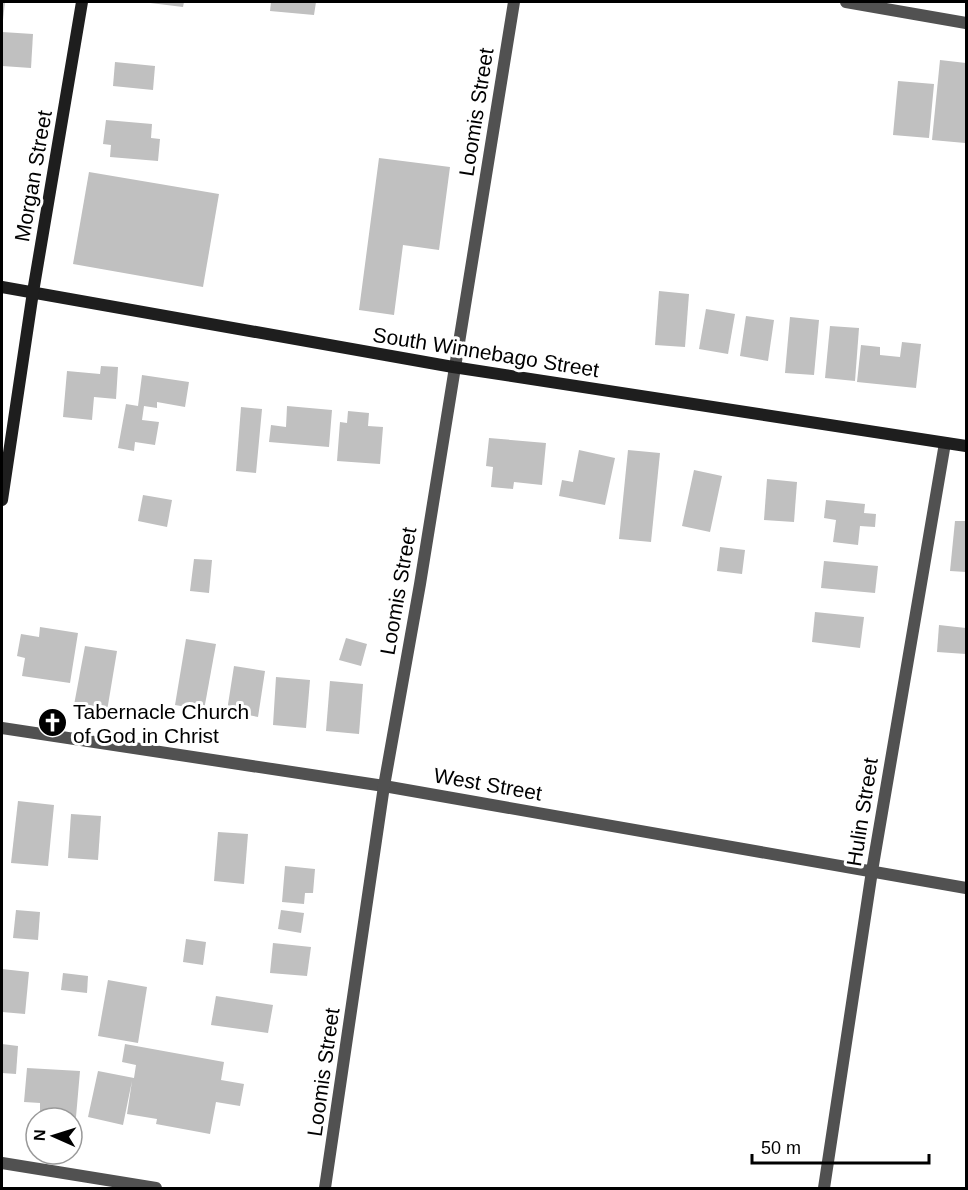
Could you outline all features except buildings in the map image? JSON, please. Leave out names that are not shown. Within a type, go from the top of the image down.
[{"type":"street","name":"Morgan Street","points":[[2,500],[33,292],[82,2]]},
{"type":"street","name":"Loomis Street","points":[[325,1188],[384,786],[420,585],[453,368],[514,2]]},
{"type":"street","points":[[846,2],[966,22]]},
{"type":"street","name":"South Winnebago Street","points":[[2,287],[453,368],[966,446]]},
{"type":"street","name":"Hulin Street","points":[[824,1188],[872,871],[945,443]]},
{"type":"street","name":"West Street","points":[[2,728],[384,786],[966,888]]},
{"type":"street","points":[[2,1163],[156,1188]]},
{"type":"place","name":"Tabernacle Church of God in Christ","points":[[52,723]]}]
